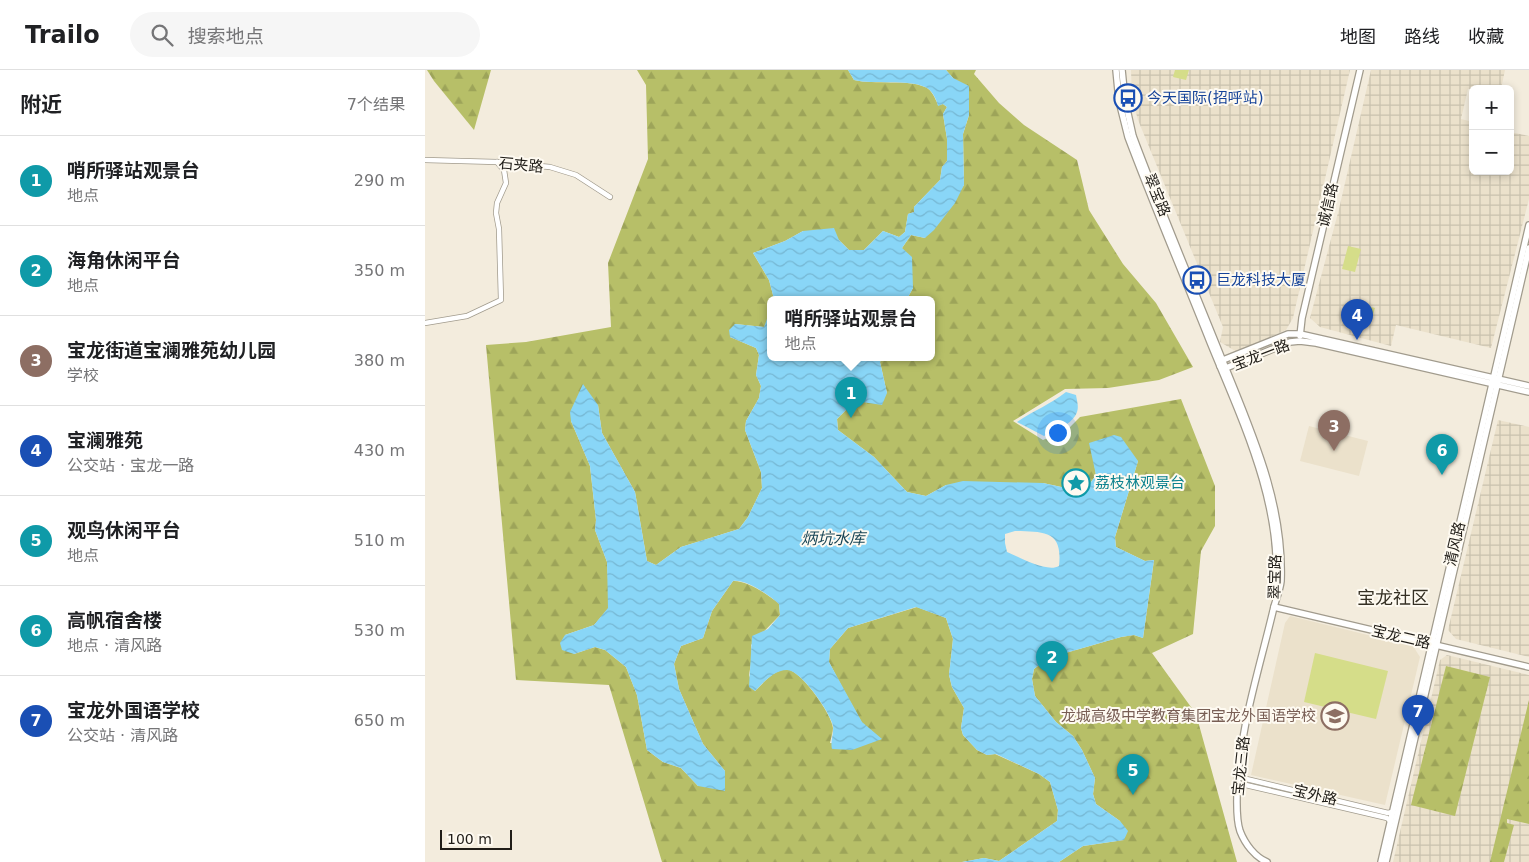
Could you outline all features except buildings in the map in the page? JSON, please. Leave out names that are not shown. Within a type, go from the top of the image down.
[{"type":"street","name":"翠宝路","points":[[1116,70],[1119,101],[1128,137],[1223,365]]},
{"type":"street","name":"翠宝路","points":[[1122,70],[1125,100],[1133,136],[1223,365],[1266,490],[1273,524],[1276,556],[1274,607]]},
{"type":"street","name":"诚信路","points":[[1300,340],[1302,318],[1360,70]]},
{"type":"street","name":"石夹路","points":[[425,160],[497,162],[534,165],[562,170],[589,182],[610,197]]},
{"type":"street","points":[[425,323],[467,316],[501,300],[499,229],[496,213],[497,204],[506,183],[504,170],[497,162]]},
{"type":"street","name":"清风路","points":[[1386,862],[1529,226]]},
{"type":"street","name":"清风路","points":[[1495,381],[1529,248]]},
{"type":"street","name":"宝龙一路","points":[[1223,365],[1288,334],[1300,334],[1495,381],[1529,392]]},
{"type":"street","name":"宝龙一路","points":[[1223,365],[1300,340],[1495,381],[1529,386]]},
{"type":"street","name":"宝龙二路","points":[[1274,607],[1529,667]]},
{"type":"street","name":"宝龙三路","points":[[1264,861],[1249,847],[1240,830],[1236,808],[1243,735],[1274,607]]},
{"type":"street","name":"清风路","points":[[1381,862],[1434,645]]},
{"type":"street","name":"宝外路","points":[[1238,780],[1388,813],[1392,812]]},
{"type":"street","name":"宝外路","points":[[1238,780],[1387,818],[1390,821]]},
{"type":"shaded area","points":[[1131,70],[1350,70],[1293,318],[1286,330],[1237,352],[1220,342],[1223,327],[1138,120],[1132,99]]},
{"type":"shaded area","points":[[1371,70],[1505,70],[1502,85],[1469,85],[1461,119],[1469,121],[1469,175],[1514,175],[1514,133],[1529,136],[1529,199],[1491,348],[1396,325],[1391,346],[1320,327],[1310,318],[1339,209]]},
{"type":"shaded area","points":[[1498,420],[1529,427],[1529,657],[1456,639],[1448,630]]},
{"type":"shaded area","points":[[1309,426],[1368,441],[1359,476],[1300,461]]},
{"type":"shaded area","name":"龙城高级中学教育集团宝龙外国语学校","points":[[1290,616],[1413,646],[1420,657],[1385,805],[1251,775],[1285,623]]},
{"type":"shaded area","points":[[1447,655],[1529,675],[1529,862],[1393,862],[1440,660]]},
{"type":"green space","points":[[427,70],[491,70],[474,130],[434,81]]},
{"type":"green space","points":[[637,70],[848,70],[854,80],[918,85],[930,90],[938,105],[943,104],[947,107],[943,114],[947,139],[947,161],[942,167],[940,180],[914,207],[914,212],[908,214],[905,232],[899,237],[883,231],[864,250],[849,250],[839,240],[803,231],[785,241],[753,253],[769,280],[773,296],[767,296],[767,321],[765,327],[735,324],[730,337],[756,348],[759,355],[756,375],[761,386],[759,398],[746,421],[745,430],[761,472],[762,488],[748,517],[739,529],[681,547],[656,565],[647,561],[635,492],[602,433],[598,405],[571,421],[590,466],[596,520],[595,530],[607,562],[609,597],[608,609],[594,625],[565,635],[574,654],[595,647],[605,650],[626,667],[637,695],[647,750],[663,762],[681,768],[698,786],[725,771],[703,744],[679,689],[674,664],[681,646],[703,638],[712,611],[733,581],[751,585],[779,604],[780,615],[751,645],[752,657],[749,675],[755,691],[777,672],[786,669],[792,671],[807,684],[827,713],[833,728],[830,743],[864,744],[881,739],[862,723],[829,662],[830,649],[848,628],[917,607],[946,618],[953,639],[949,675],[952,687],[964,708],[961,728],[963,735],[977,750],[987,755],[995,754],[1039,774],[1050,782],[1058,810],[1057,821],[999,861],[984,858],[962,862],[662,862],[609,685],[516,680],[486,345],[526,342],[611,327],[608,263],[648,159],[646,85]]},
{"type":"green space","points":[[946,70],[976,70],[974,74],[999,103],[1024,125],[1077,160],[1089,210],[1123,264],[1156,303],[1193,367],[1159,380],[1108,388],[1065,389],[1013,421],[1043,440],[1068,429],[1080,417],[1181,399],[1215,486],[1215,526],[1201,551],[1193,634],[1152,653],[1196,714],[1237,862],[1059,862],[1083,846],[1124,840],[1120,821],[1096,804],[1093,794],[1095,778],[1082,750],[1073,736],[1056,722],[1035,696],[1032,679],[1034,669],[1048,658],[1121,637],[1134,635],[1143,638],[1154,560],[1145,561],[1116,547],[1115,537],[1138,461],[1092,450],[1096,475],[1084,492],[1043,483],[946,485],[926,496],[907,492],[874,457],[838,430],[837,419],[855,401],[887,393],[881,361],[935,361],[935,296],[909,296],[913,288],[902,248],[911,235],[925,238],[964,185],[963,134],[969,115],[953,78]]},
{"type":"green space","points":[[1175,70],[1189,70],[1186,80],[1173,77]]},
{"type":"green space","points":[[1348,246],[1361,249],[1355,272],[1342,269]]},
{"type":"green space","points":[[1351,302],[1375,308],[1371,321],[1348,316]]},
{"type":"green space","points":[[1315,653],[1388,671],[1376,719],[1304,702]]},
{"type":"green space","points":[[1446,666],[1490,677],[1455,816],[1411,805]]},
{"type":"green space","points":[[1529,700],[1529,824],[1507,819],[1507,823],[1514,825],[1504,862],[1490,862]]},
{"type":"water","points":[[848,70],[946,70],[953,78],[969,86],[969,115],[963,134],[964,185],[955,203],[934,230],[925,238],[911,235],[902,248],[912,257],[913,288],[909,296],[773,296],[769,280],[753,253],[785,241],[803,231],[834,228],[839,240],[849,250],[864,250],[883,231],[899,237],[905,232],[908,214],[914,212],[914,207],[940,180],[942,167],[947,161],[947,139],[943,114],[947,107],[943,104],[938,106],[935,97],[925,87],[910,83],[854,80]]},
{"type":"water","name":"炳坑水库","points":[[767,319],[767,361],[881,361],[887,393],[882,405],[855,401],[837,419],[838,430],[874,457],[907,492],[926,496],[946,485],[963,481],[1043,483],[1084,492],[1096,475],[1089,443],[1114,435],[1121,437],[1138,461],[1115,537],[1116,547],[1145,561],[1154,560],[1143,638],[1134,635],[1121,637],[1048,658],[1034,669],[1032,679],[1035,696],[1056,722],[1073,736],[1082,750],[1095,778],[1093,794],[1096,804],[1120,821],[1128,831],[1124,840],[1083,846],[1059,862],[962,862],[984,858],[999,861],[1057,821],[1058,810],[1050,782],[1039,774],[996,754],[987,755],[977,750],[963,735],[961,728],[964,708],[952,687],[949,675],[953,639],[946,618],[916,607],[848,628],[830,649],[829,662],[862,722],[882,739],[852,750],[832,749],[833,726],[827,711],[800,677],[787,670],[778,672],[755,691],[749,687],[752,636],[768,629],[780,615],[779,604],[751,585],[733,581],[712,611],[703,638],[681,646],[674,664],[679,689],[703,744],[725,771],[725,791],[698,786],[681,768],[663,762],[647,750],[637,695],[626,667],[605,650],[595,647],[574,654],[562,650],[560,643],[565,635],[594,625],[608,608],[607,562],[595,530],[596,520],[590,466],[571,421],[570,412],[583,384],[598,405],[602,433],[635,492],[647,561],[656,565],[681,547],[739,529],[748,517],[762,488],[761,472],[745,430],[746,421],[759,398],[761,386],[756,375],[759,355],[756,348],[730,337],[729,330],[735,324],[764,327]],"holes":[[[1015,531],[1049,535],[1054,539],[1058,545],[1059,566],[1054,568],[1040,566],[1007,552],[1005,534]]]},
{"type":"water","points":[[1066,392],[1076,395],[1078,408],[1072,420],[1063,427],[1044,436],[1017,422],[1054,400]]},
{"type":"place","name":"今天国际(招呼站)","points":[[1128,98]]},
{"type":"place","name":"巨龙科技大厦","points":[[1197,280]]},
{"type":"place","name":"宝澜雅苑","points":[[1357,340]]},
{"type":"place","name":"哨所驿站观景台","points":[[851,418]]},
{"type":"place","name":"宝龙街道宝澜雅苑幼儿园","points":[[1334,451]]},
{"type":"place","name":"高帆宿舍楼","points":[[1442,475]]},
{"type":"place","name":"荔枝林观景台","points":[[1076,483]]},
{"type":"place","name":"海角休闲平台","points":[[1052,682]]},
{"type":"place","name":"龙城高级中学教育集团宝龙外国语学校","points":[[1335,716]]},
{"type":"place","name":"宝龙外国语学校","points":[[1418,736]]},
{"type":"place","name":"观鸟休闲平台","points":[[1133,795]]},
{"type":"district","name":"宝龙社区","points":[[1393,598]]}]
